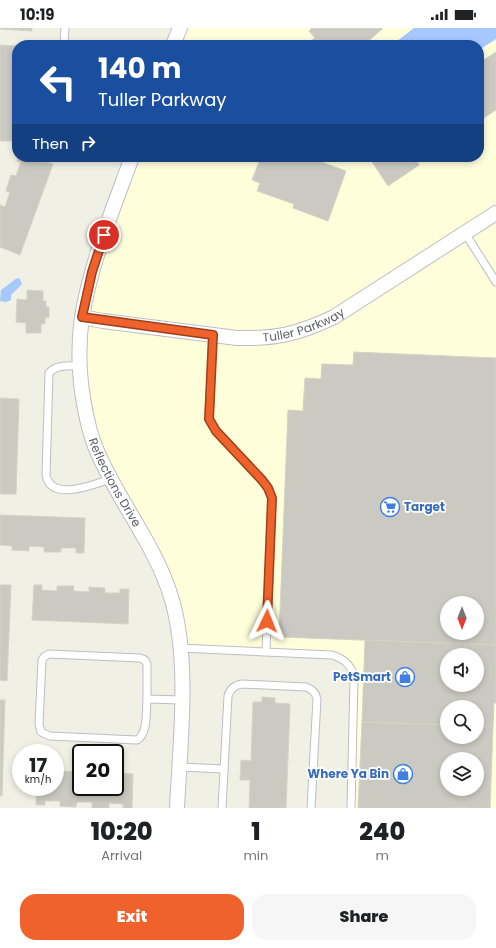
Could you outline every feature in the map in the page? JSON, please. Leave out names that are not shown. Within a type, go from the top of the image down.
[{"type":"street","points":[[175,40],[180,28]]},
{"type":"street","name":"Reflections Drive","points":[[130,162],[108,222],[92,272],[82,317],[80,366],[81,383],[89,429],[96,450],[110,479],[145,538],[162,572],[173,602],[180,648],[182,675],[177,808]]},
{"type":"street","name":"Tuller Parkway","points":[[82,317],[237,338],[275,338],[294,334],[315,326],[350,307],[496,213]]},
{"type":"lane","points":[[64,40],[65,28]]},
{"type":"lane","points":[[465,233],[496,282]]},
{"type":"lane","points":[[213,335],[209,419],[216,431],[262,480],[268,488],[272,498],[266,651]]},
{"type":"lane","points":[[80,366],[55,367],[49,373],[46,469],[47,481],[55,488],[62,490],[91,486],[110,479]]},
{"type":"lane","points":[[180,648],[332,655],[345,661],[350,666],[354,680],[351,808]]},
{"type":"lane","points":[[48,654],[140,658],[145,660],[146,664],[147,699],[145,731],[141,738],[137,740],[45,735],[39,724],[42,660],[48,654]]},
{"type":"lane","points":[[222,808],[228,696],[232,688],[242,684],[308,688],[314,692],[317,699],[311,808]]},
{"type":"lane","points":[[147,699],[182,700]]},
{"type":"lane","points":[[179,767],[224,769]]},
{"type":"shaded area","points":[[180,28],[496,28],[496,808],[351,808],[353,673],[339,657],[180,648],[145,537],[85,411],[86,296],[130,162],[484,162],[484,40],[175,40]]},
{"type":"water","points":[[414,28],[496,28],[496,39],[484,47],[484,40],[398,40]]},
{"type":"water","points":[[17,278],[20,279],[22,284],[11,295],[11,300],[6,302],[0,301],[1,290]]},
{"type":"building","points":[[32,28],[32,31],[0,29]]},
{"type":"building","points":[[312,28],[383,28],[370,40],[312,40],[315,38],[309,31]]},
{"type":"building","points":[[0,45],[12,46],[12,141],[0,141]]},
{"type":"building","points":[[496,52],[496,110],[484,118],[484,60]]},
{"type":"building","points":[[21,162],[47,162],[53,164],[20,255],[0,247],[0,205],[5,207],[10,192],[6,191],[11,175],[16,176]]},
{"type":"building","points":[[259,162],[321,162],[346,171],[328,221],[293,208],[294,204],[257,191],[260,183],[252,180]]},
{"type":"building","points":[[372,162],[418,162],[419,165],[388,186]]},
{"type":"building","points":[[27,290],[43,291],[43,301],[46,301],[46,307],[49,307],[49,318],[45,317],[45,324],[41,324],[41,333],[26,333],[26,323],[16,322],[17,299],[27,300]]},
{"type":"building","name":"Target","points":[[354,352],[496,358],[496,645],[279,637],[288,410],[303,411],[305,378],[321,379],[322,364],[353,365]]},
{"type":"building","points":[[0,398],[19,399],[16,494],[0,494]]},
{"type":"building","points":[[0,515],[85,518],[84,553],[76,553],[76,548],[61,548],[61,552],[44,552],[44,547],[29,546],[29,551],[12,550],[12,546],[0,545]]},
{"type":"building","points":[[0,585],[11,585],[7,681],[0,680]]},
{"type":"building","points":[[34,585],[42,585],[42,590],[57,591],[57,586],[74,586],[73,591],[89,592],[89,587],[105,588],[105,593],[120,593],[120,589],[129,589],[128,624],[32,620]]},
{"type":"building","name":"PetSmart","points":[[365,640],[496,645],[496,703],[494,703],[493,727],[484,726],[484,700],[440,700],[440,725],[362,722]]},
{"type":"building","points":[[262,697],[275,698],[275,703],[290,704],[286,808],[249,808],[250,780],[240,780],[241,760],[251,761],[253,702],[262,702]]},
{"type":"building","points":[[0,700],[5,700],[2,796],[0,796]]},
{"type":"building","name":"Where Ya Bin","points":[[362,722],[440,725],[440,744],[484,744],[484,726],[493,727],[490,808],[358,808]]},
{"type":"building","points":[[64,771],[72,772],[72,796],[124,796],[124,774],[133,774],[132,808],[123,808],[123,804],[109,803],[109,808],[92,808],[92,802],[77,802],[76,807],[60,806],[60,801],[45,801],[45,805],[36,805],[36,796],[64,796]]},
{"type":"place","name":"Target","points":[[390,507]]},
{"type":"place","name":"PetSmart","points":[[405,677]]},
{"type":"place","name":"Where Ya Bin","points":[[403,774]]},
{"type":"route","points":[[104,235],[92,272],[82,317],[213,335],[209,419],[216,431],[262,480],[268,488],[272,498],[267,621]]}]
